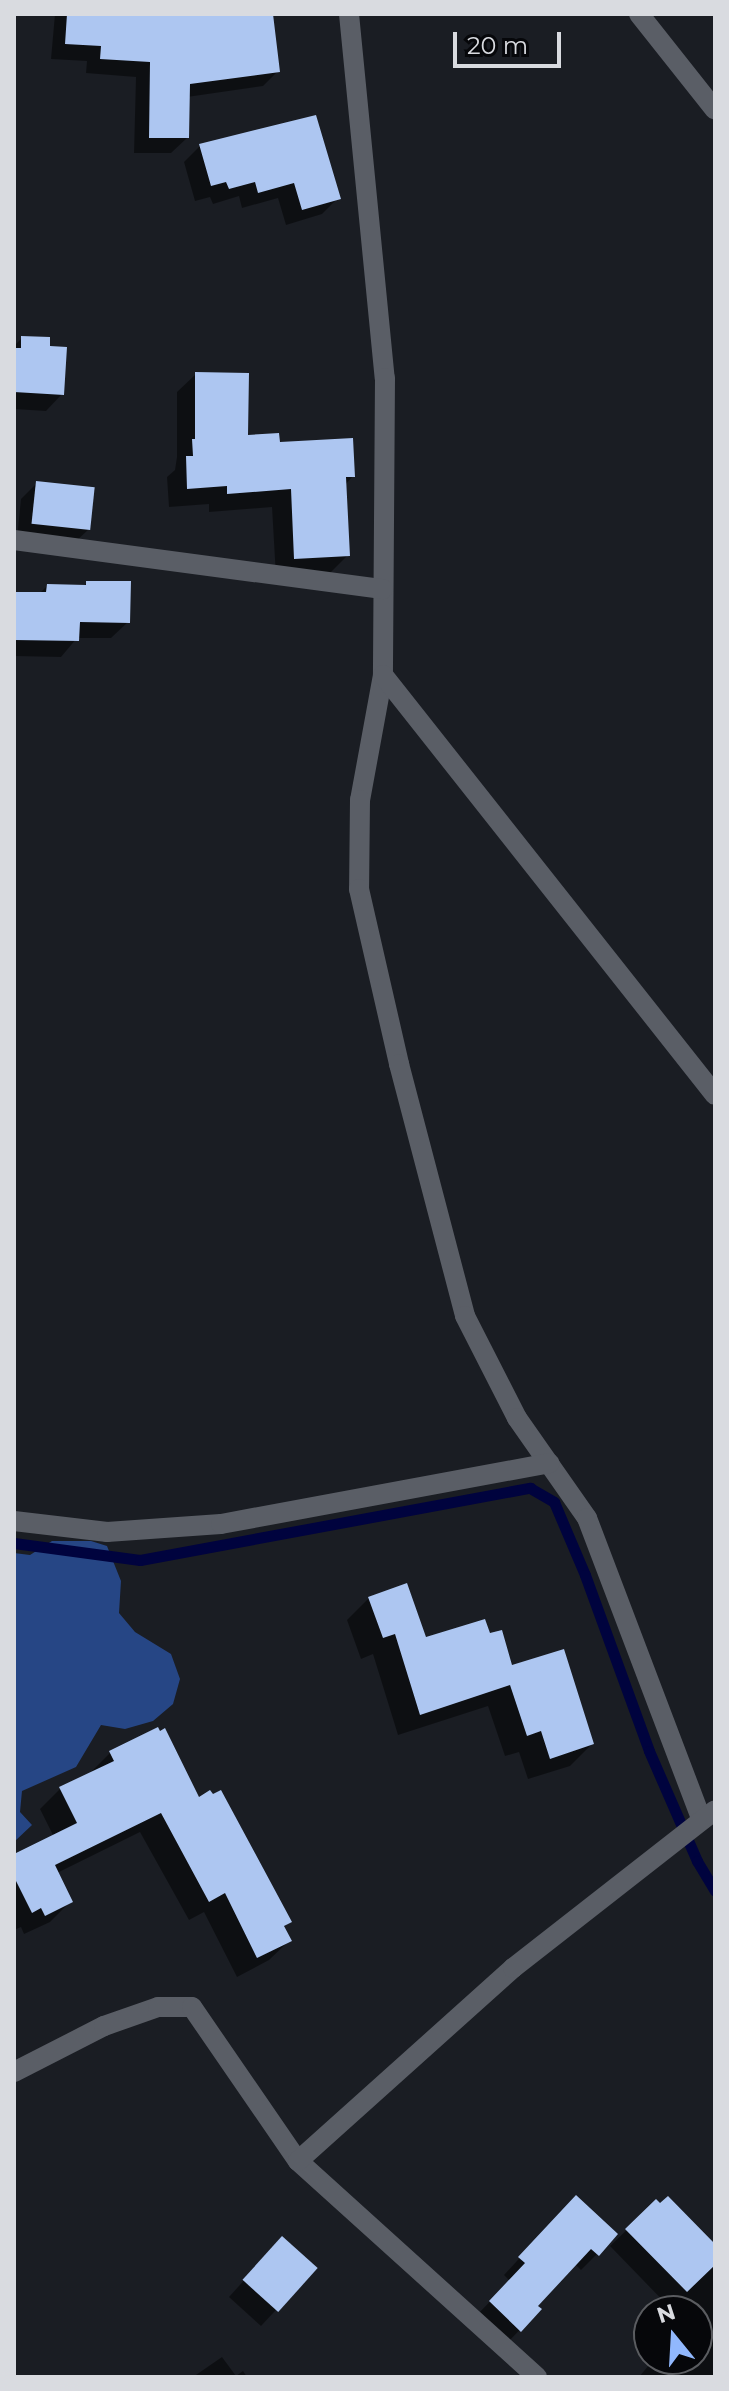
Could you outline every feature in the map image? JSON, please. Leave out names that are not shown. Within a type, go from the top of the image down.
[{"type":"street","points":[[298,2161],[513,1968],[709,1815],[587,1518],[517,1418],[465,1316],[399,1064],[359,889],[360,800],[383,675],[385,378],[349,14]]},
{"type":"street","points":[[639,14],[715,110]]},
{"type":"street","points":[[14,540],[383,589]]},
{"type":"street","points":[[383,675],[715,1095]]},
{"type":"street","points":[[14,1521],[107,1532],[221,1524],[549,1463]]},
{"type":"street","points":[[14,2072],[104,2026],[158,2007],[192,2007],[298,2161],[537,2377]]},
{"type":"shaded area","points":[[52,1541],[91,1541],[107,1546],[121,1581],[119,1613],[135,1632],[171,1654],[180,1679],[173,1704],[153,1721],[125,1729],[101,1725],[76,1767],[22,1791],[20,1812],[32,1825],[14,1842],[14,1553],[30,1555]]},
{"type":"building","points":[[67,14],[273,14],[280,72],[190,84],[189,138],[149,138],[150,62],[100,59],[101,46],[65,44]]},
{"type":"building","points":[[316,115],[341,199],[302,210],[294,183],[258,193],[255,182],[229,189],[226,182],[211,186],[199,144]]},
{"type":"building","points":[[21,336],[50,337],[50,346],[67,347],[64,395],[14,392],[14,348],[21,348]]},
{"type":"building","points":[[195,372],[249,373],[248,435],[279,433],[280,442],[353,438],[355,477],[346,477],[350,556],[294,559],[291,489],[227,494],[227,486],[187,489],[186,456],[193,456],[192,439],[195,439]]},
{"type":"building","points":[[36,481],[95,487],[90,530],[32,524]]},
{"type":"building","points":[[86,581],[131,581],[130,623],[80,622],[79,641],[14,640],[14,592],[46,592],[47,584],[86,585]]},
{"type":"building","points":[[407,1583],[426,1637],[485,1619],[490,1633],[502,1630],[512,1665],[564,1649],[594,1744],[550,1759],[541,1731],[527,1736],[510,1685],[420,1715],[395,1634],[383,1638],[368,1597]]},
{"type":"building","points":[[158,1727],[160,1731],[165,1728],[199,1797],[210,1790],[213,1794],[221,1790],[292,1922],[284,1926],[292,1941],[257,1958],[225,1893],[209,1902],[161,1813],[55,1865],[73,1902],[45,1916],[41,1908],[32,1913],[14,1877],[14,1854],[77,1823],[59,1787],[114,1761],[109,1751]]},
{"type":"building","points":[[576,2195],[618,2234],[599,2256],[591,2249],[538,2306],[542,2309],[521,2332],[489,2301],[525,2263],[518,2257]]},
{"type":"building","points":[[668,2196],[715,2244],[715,2265],[687,2292],[625,2229],[656,2199],[660,2203]]},
{"type":"building","points":[[282,2236],[318,2268],[278,2312],[243,2280]]},
{"type":"waterway","points":[[14,1543],[140,1560],[530,1488],[554,1502],[585,1575],[649,1751],[697,1861],[715,1891]]}]
